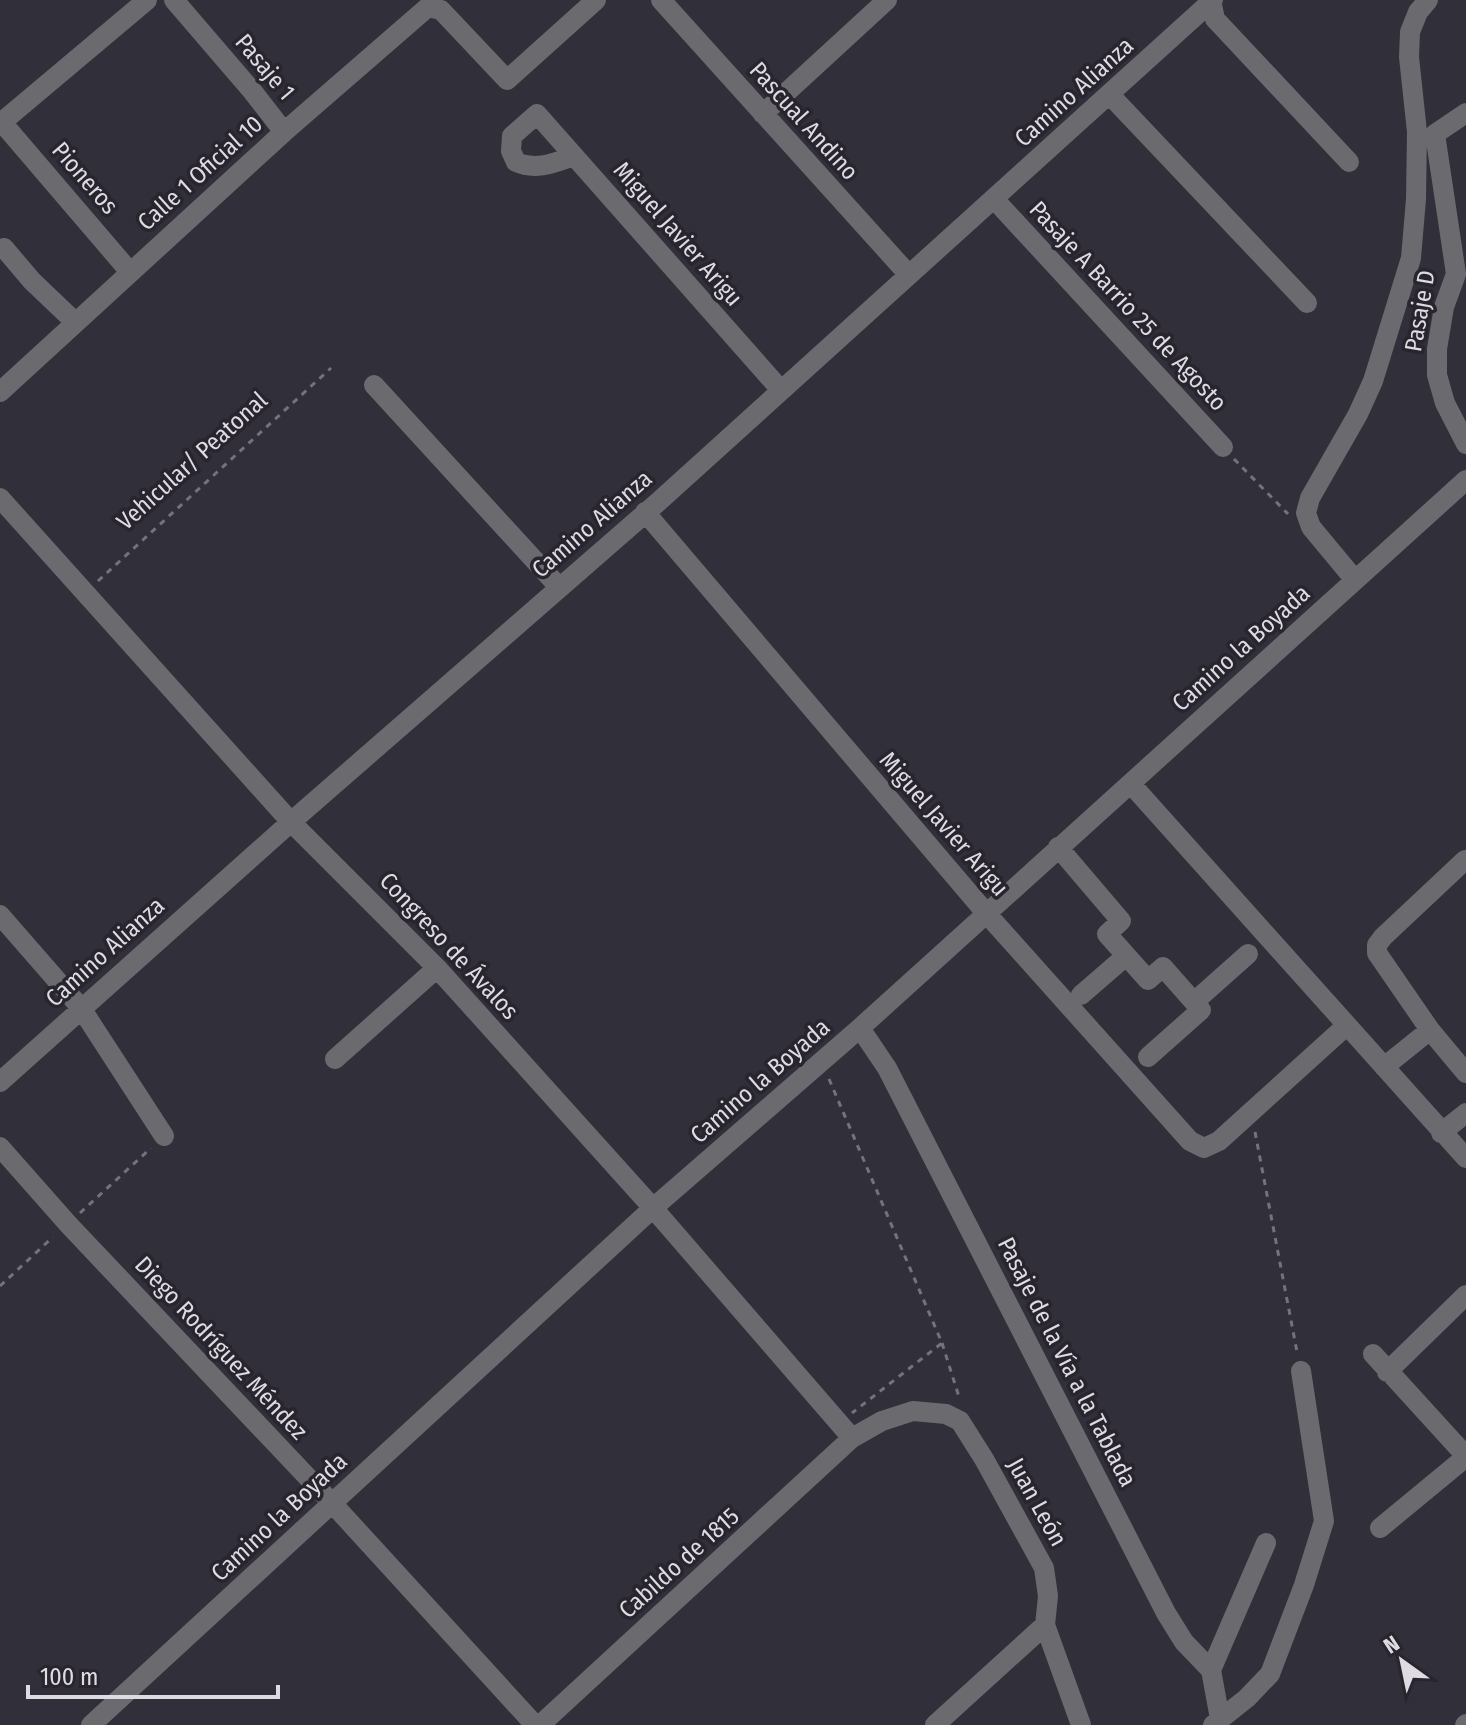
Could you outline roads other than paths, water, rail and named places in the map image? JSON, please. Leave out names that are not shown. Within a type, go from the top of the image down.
[{"type":"street","points":[[1,121],[147,0]]},
{"type":"street","name":"Pasaje 1","points":[[174,0],[284,132]]},
{"type":"street","name":"Calle 1 Oficial 10","points":[[0,392],[284,132],[428,7],[441,10],[507,80],[596,0]]},
{"type":"street","name":"Pascual Andino","points":[[661,0],[909,275]]},
{"type":"street","points":[[763,114],[887,0]]},
{"type":"street","points":[[1355,580],[1311,527],[1306,513],[1310,498],[1358,414],[1373,381],[1411,258],[1426,133],[1409,57],[1410,32],[1418,12],[1428,0]]},
{"type":"street","points":[[1212,1],[1215,19],[1349,162]]},
{"type":"street","name":"Camino Alianza","points":[[0,1082],[995,200],[1212,1]]},
{"type":"street","points":[[1110,95],[1307,303]]},
{"type":"street","points":[[1426,133],[1466,113]]},
{"type":"street","name":"Miguel Javier Arigu","points":[[574,156],[547,165],[528,167],[516,162],[511,151],[512,136],[537,114],[780,389]]},
{"type":"street","name":"Pioneros","points":[[1,121],[130,272]]},
{"type":"street","name":"Pasaje D","points":[[1426,133],[1461,270],[1444,307],[1437,349],[1437,375],[1445,403],[1466,444]]},
{"type":"street","name":"Pasaje A Barrio 25 de Agosto","points":[[995,200],[1223,447]]},
{"type":"street","points":[[4,248],[32,281],[75,322]]},
{"type":"street","points":[[374,385],[559,587]]},
{"type":"street","name":"Camino la Boyada","points":[[91,1725],[653,1208],[860,1028],[1466,480]]},
{"type":"street","name":"Congreso de Ávalos","points":[[0,498],[291,822],[437,968],[653,1208],[846,1430]]},
{"type":"street","name":"Miguel Javier Arigu","points":[[645,512],[986,913],[1190,1141],[1204,1148],[1219,1141],[1346,1026]]},
{"type":"street","points":[[1131,784],[1466,1158]]},
{"type":"street","points":[[1058,847],[1121,921],[1107,934],[1126,956],[1148,980],[1163,967],[1201,1010],[1148,1057]]},
{"type":"street","points":[[1465,860],[1383,937],[1377,945],[1377,953],[1430,1030],[1466,1073]]},
{"type":"street","points":[[0,915],[81,1008],[164,1136]]},
{"type":"street","points":[[1194,1002],[1248,954]]},
{"type":"street","points":[[1081,995],[1126,956]]},
{"type":"street","points":[[335,1059],[437,968]]},
{"type":"street","name":"Pasaje de la Vía a la Tablada","points":[[860,1028],[887,1068],[1166,1613],[1184,1642],[1211,1670]]},
{"type":"street","points":[[1384,1067],[1430,1030]]},
{"type":"street","points":[[1441,1133],[1466,1113]]},
{"type":"street","name":"Diego Rodríguez Méndez","points":[[0,1147],[68,1224],[537,1725]]},
{"type":"street","points":[[1387,1372],[1466,1295]]},
{"type":"street","points":[[1373,1354],[1466,1456],[1380,1528]]},
{"type":"street","points":[[1217,1722],[1270,1674],[1304,1585],[1324,1521],[1301,1371]]},
{"type":"street","name":"Juan León","points":[[846,1430],[913,1411],[946,1414],[960,1421],[1044,1568],[1048,1596],[1045,1625],[1081,1725]]},
{"type":"street","name":"Cabildo de 1815","points":[[537,1725],[846,1430]]},
{"type":"street","points":[[1217,1722],[1211,1670],[1266,1543]]},
{"type":"street","points":[[935,1725],[1045,1625]]}]
